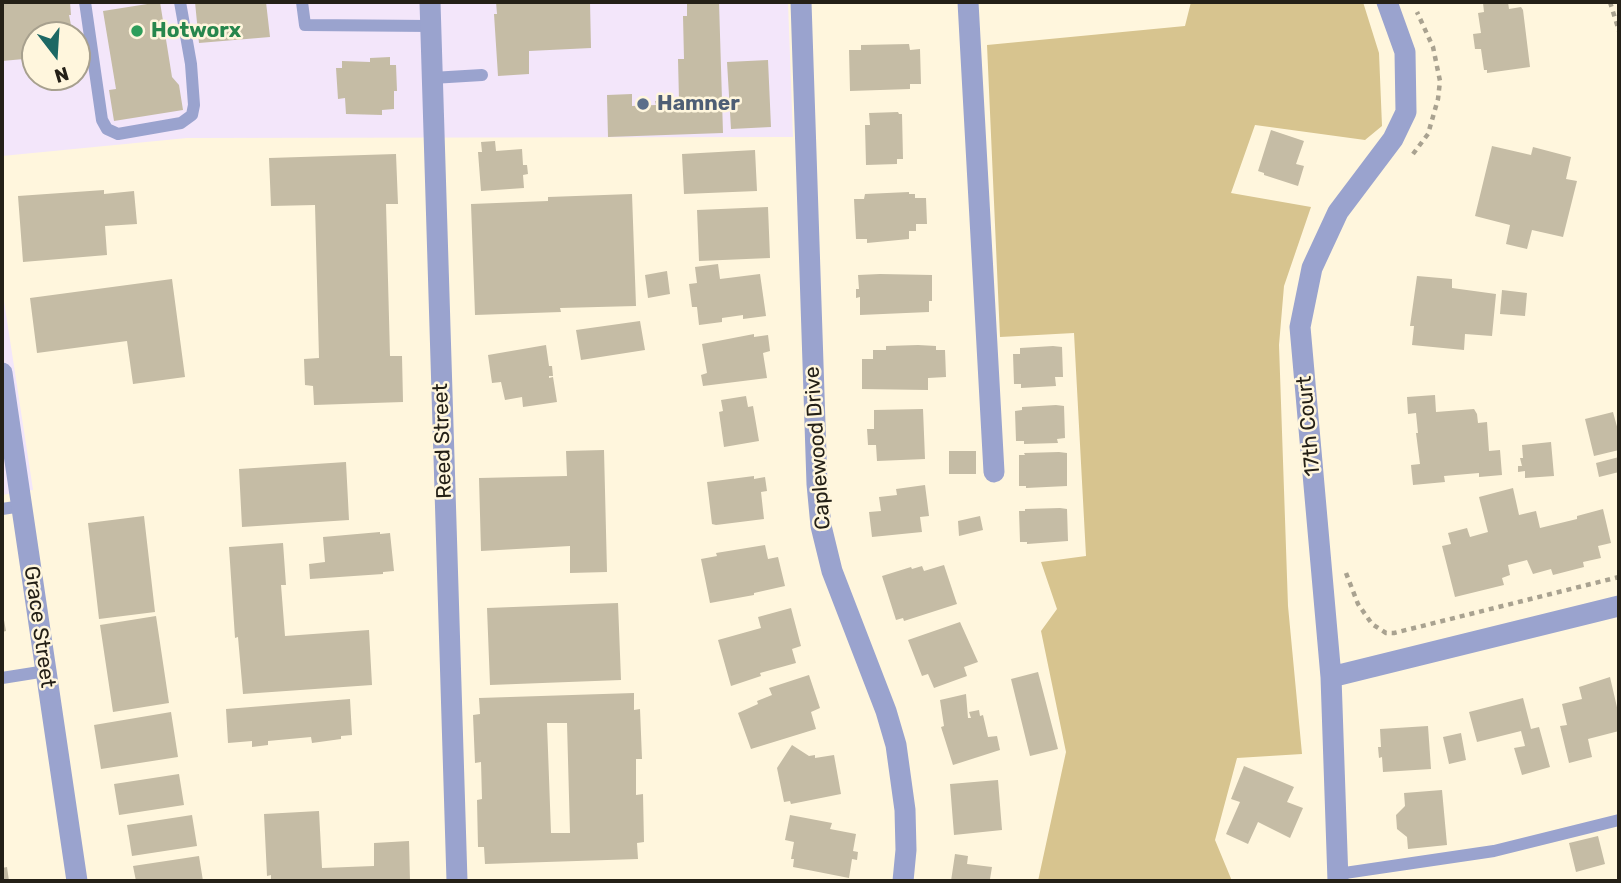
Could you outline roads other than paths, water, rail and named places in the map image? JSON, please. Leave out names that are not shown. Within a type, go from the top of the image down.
[{"type":"street","name":"Reed Street","points":[[430,2],[457,881]]},
{"type":"street","name":"Caplewood Drive","points":[[801,2],[816,470],[820,516],[832,571],[886,711],[896,745],[905,810],[906,850],[903,881]]},
{"type":"street","points":[[968,2],[994,472]]},
{"type":"street","name":"17th Court","points":[[1338,877],[1331,677],[1300,327],[1312,268],[1338,212],[1393,139],[1406,112],[1405,52],[1387,2]]},
{"type":"street","name":"Grace Street","points":[[2,373],[12,508],[46,671],[77,881]]},
{"type":"street","points":[[1331,677],[1619,606]]},
{"type":"lane","points":[[85,2],[102,120],[107,129],[118,134],[181,123],[192,115],[194,105],[191,64],[180,2]]},
{"type":"lane","points":[[302,2],[304,25],[431,26]]},
{"type":"lane","points":[[432,78],[482,75]]},
{"type":"lane","points":[[2,678],[46,671]]},
{"type":"lane","points":[[1338,877],[1494,851],[1619,820]]},
{"type":"place","name":"Hotworx","points":[[137,31]]},
{"type":"place","name":"Hamner","points":[[643,104]]}]
